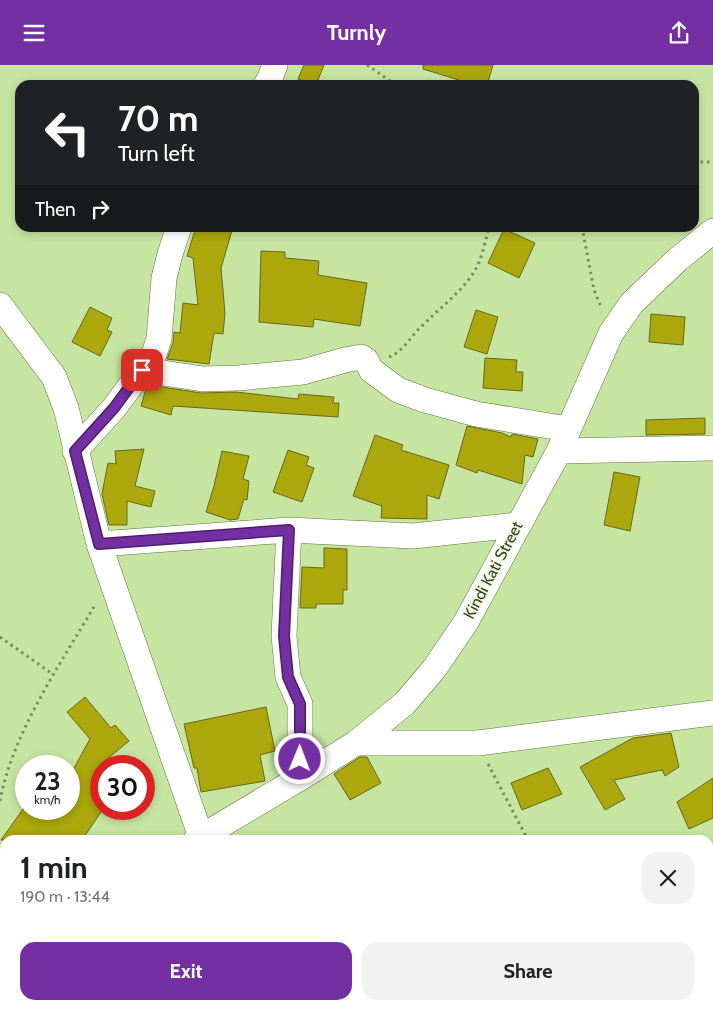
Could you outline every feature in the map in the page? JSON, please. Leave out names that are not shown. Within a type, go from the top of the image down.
[{"type":"street","points":[[269,80],[275,65]]},
{"type":"street","name":"Kindi Kati Street","points":[[204,835],[356,743],[405,703],[434,669],[466,623],[563,440],[611,333],[632,303],[677,260],[713,231]]},
{"type":"street","points":[[75,451],[114,408],[154,354],[159,339],[164,278],[177,232]]},
{"type":"street","points":[[0,305],[54,377],[66,408],[99,544],[198,835]]},
{"type":"street","points":[[142,370],[202,379],[238,378],[303,372],[345,360],[364,358],[371,370],[398,390],[425,400],[563,440],[713,448]]},
{"type":"street","points":[[99,544],[289,530],[413,536],[517,525]]},
{"type":"street","points":[[289,530],[284,636],[288,677],[300,704],[300,778]]},
{"type":"street","points":[[356,743],[478,743],[713,713]]},
{"type":"path","points":[[367,65],[389,80]]},
{"type":"path","points":[[699,162],[713,162]]},
{"type":"path","points":[[364,358],[390,357],[395,355],[420,327],[447,303],[477,267],[488,232]]},
{"type":"path","points":[[583,232],[594,289],[611,333]]},
{"type":"path","points":[[0,801],[2,788],[15,750],[54,675],[111,579]]},
{"type":"path","points":[[0,637],[54,675]]},
{"type":"path","points":[[478,743],[525,835]]},
{"type":"building","points":[[304,65],[324,65],[318,80],[298,79]]},
{"type":"building","points":[[423,65],[493,65],[488,80],[459,80],[423,69]]},
{"type":"building","points":[[194,232],[232,232],[221,268],[225,313],[223,334],[214,333],[209,364],[167,359],[173,343],[174,332],[180,333],[183,303],[198,305],[193,258],[187,256]]},
{"type":"building","points":[[503,232],[511,232],[535,243],[519,278],[488,263]]},
{"type":"building","points":[[261,251],[285,252],[285,258],[319,261],[318,275],[367,283],[360,326],[314,319],[313,327],[259,322]]},
{"type":"building","points":[[90,307],[112,318],[107,330],[112,332],[100,356],[72,342]]},
{"type":"building","points":[[476,310],[498,317],[487,354],[464,347]]},
{"type":"building","points":[[651,314],[685,317],[683,345],[649,342]]},
{"type":"building","points":[[485,358],[517,360],[516,372],[523,372],[522,391],[483,388]]},
{"type":"building","points":[[149,385],[201,393],[236,392],[298,399],[299,394],[334,397],[333,403],[339,403],[338,417],[173,406],[171,415],[141,406]]},
{"type":"building","points":[[705,418],[705,434],[646,435],[646,420]]},
{"type":"building","points":[[467,426],[502,433],[511,437],[512,434],[538,439],[533,457],[525,455],[522,484],[478,470],[477,473],[456,465]]},
{"type":"building","points":[[375,435],[403,445],[401,450],[449,465],[439,499],[427,495],[427,519],[381,518],[382,506],[353,496]]},
{"type":"building","points":[[144,449],[135,486],[155,491],[151,507],[127,501],[127,525],[109,525],[102,494],[108,463],[116,464],[115,451]]},
{"type":"building","points":[[288,450],[309,457],[306,465],[314,468],[302,502],[273,492]]},
{"type":"building","points":[[222,451],[249,456],[243,479],[249,481],[247,500],[244,499],[238,519],[230,520],[206,512]]},
{"type":"building","points":[[614,472],[640,477],[630,531],[604,525]]},
{"type":"building","points":[[324,548],[347,549],[347,590],[343,590],[343,604],[316,604],[316,608],[300,608],[302,567],[324,568]]},
{"type":"building","points":[[85,697],[111,728],[115,725],[129,741],[112,755],[90,755],[90,820],[96,820],[85,835],[5,835],[15,820],[80,820],[80,757],[90,739],[67,712]]},
{"type":"building","points":[[266,707],[275,751],[260,755],[265,781],[201,792],[197,768],[194,768],[184,724]]},
{"type":"building","points":[[671,733],[679,767],[665,776],[662,770],[614,780],[625,799],[605,810],[580,767],[633,738]]},
{"type":"building","points":[[360,757],[367,757],[381,783],[350,800],[334,774]]},
{"type":"building","points":[[548,768],[562,794],[522,810],[511,783]]},
{"type":"building","points":[[713,778],[713,818],[689,829],[677,802]]},
{"type":"route","points":[[142,370],[114,408],[75,451],[99,544],[289,530],[284,636],[285,664],[288,677],[300,704],[300,759]]}]
